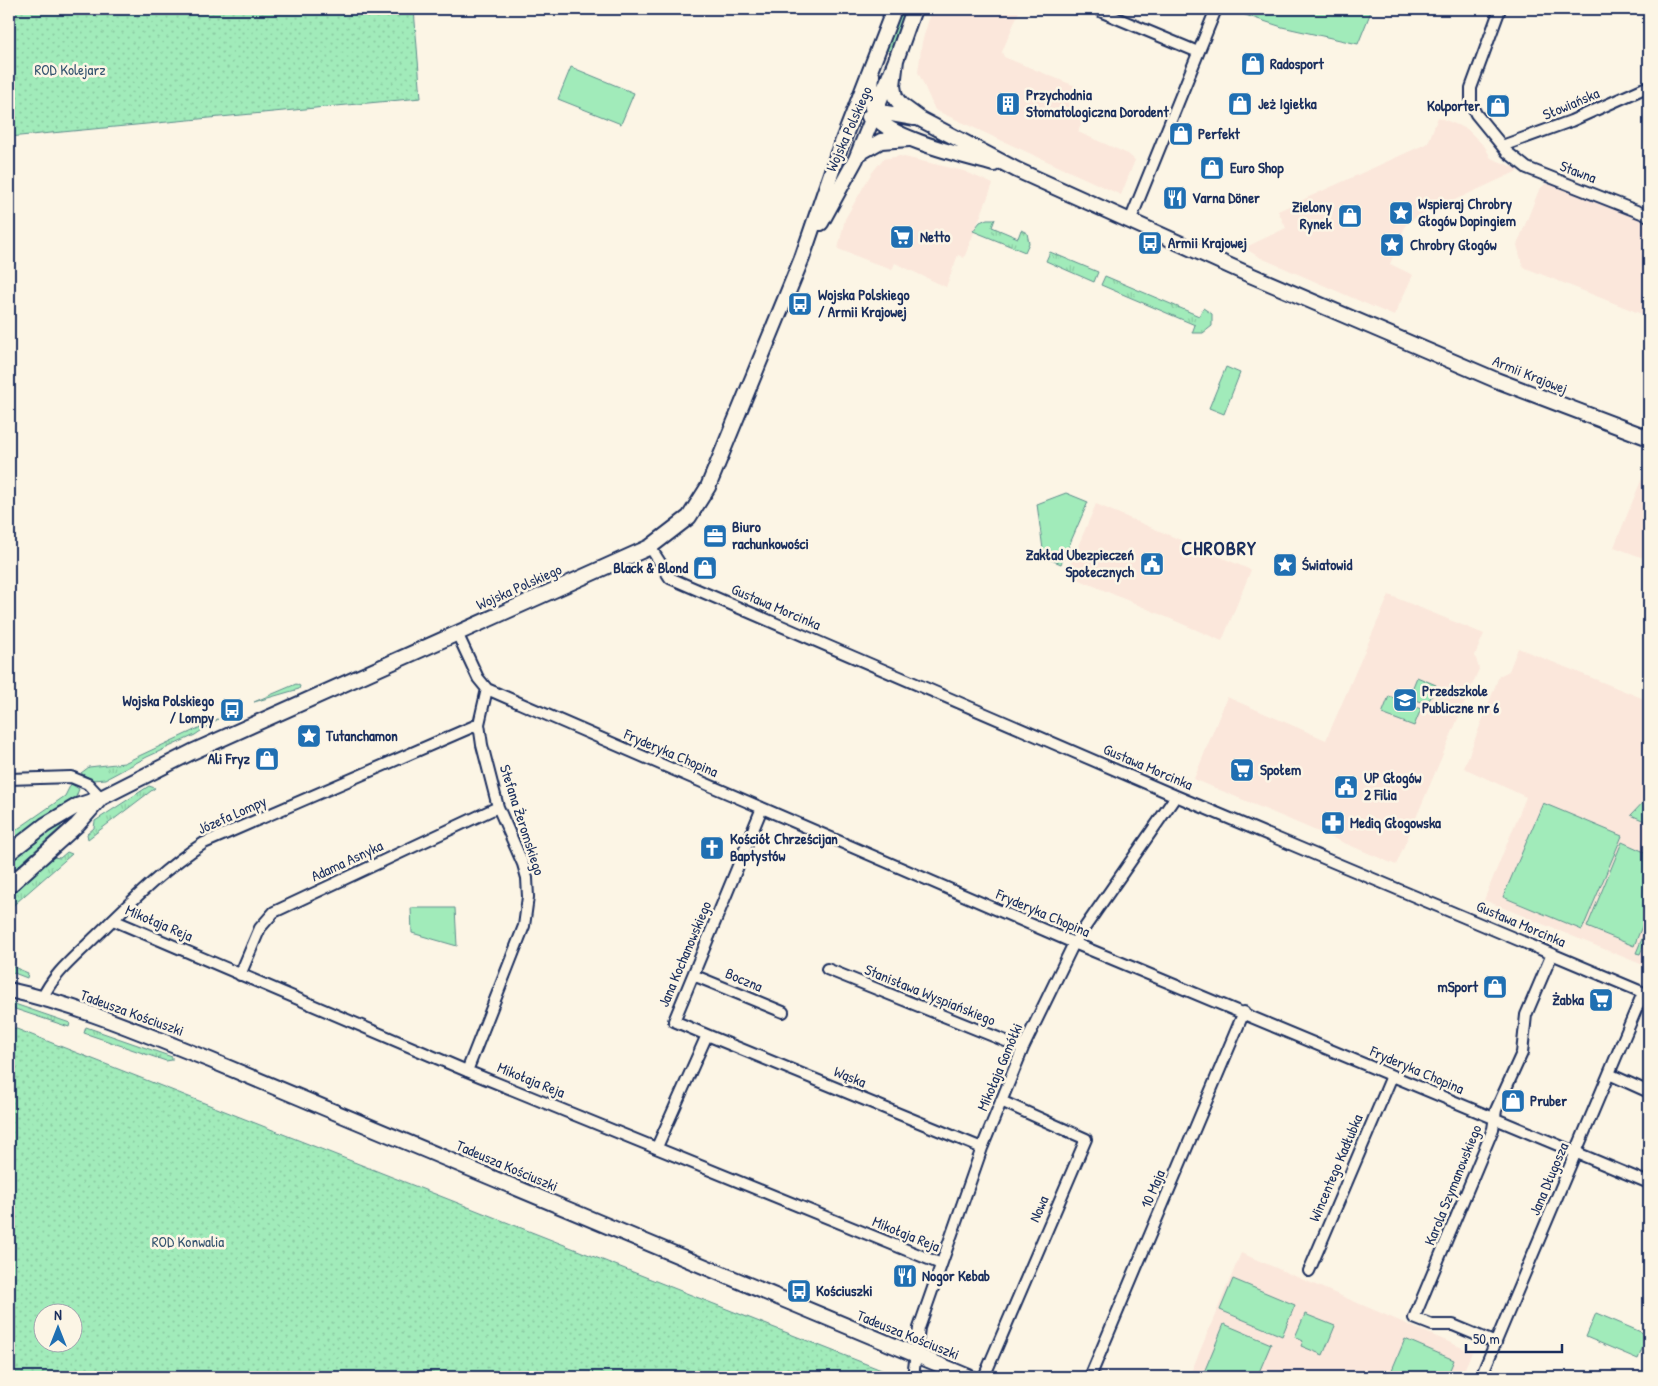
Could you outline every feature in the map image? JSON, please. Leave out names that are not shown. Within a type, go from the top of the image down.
[{"type":"street","name":"Wojska Polskiego","points":[[9,853],[45,825],[69,811],[101,798],[192,752],[650,547],[689,517],[708,487],[802,258],[840,147],[894,9]]},
{"type":"street","name":"Wojska Polskiego","points":[[802,258],[858,154],[896,60],[914,9]]},
{"type":"street","points":[[1130,221],[1216,9]]},
{"type":"street","name":"Stawna","points":[[1500,9],[1471,88],[1470,97],[1476,114],[1517,161],[1538,173],[1649,216]]},
{"type":"street","points":[[1102,12],[1198,52]]},
{"type":"street","points":[[840,147],[861,121],[874,114],[871,96],[876,53]]},
{"type":"street","name":"Armii Krajowej","points":[[896,60],[893,78],[895,97],[901,105],[920,119],[1017,170],[1241,271],[1496,380],[1649,438]]},
{"type":"street","name":"Słowiańska","points":[[1502,146],[1571,122],[1649,86]]},
{"type":"street","name":"Armii Krajowej","points":[[874,114],[886,112],[920,119]]},
{"type":"street","name":"Armii Krajowej","points":[[874,114],[892,129],[912,139],[1017,170]]},
{"type":"street","name":"Armii Krajowej","points":[[858,154],[880,141],[912,139]]},
{"type":"street","name":"Gustawa Morcinka","points":[[650,547],[670,578],[1176,796],[1646,994]]},
{"type":"street","points":[[457,633],[478,678],[487,689]]},
{"type":"street","name":"Stefana Żeromskiego","points":[[467,1071],[524,926],[528,897],[527,878],[523,864],[498,807],[479,724],[487,689]]},
{"type":"street","name":"Fryderyka Chopina","points":[[487,689],[1074,943],[1244,1012],[1649,1183]]},
{"type":"street","name":"Józefa Lompy","points":[[36,997],[113,920],[182,857],[204,843],[479,724]]},
{"type":"street","points":[[9,779],[71,777],[88,784],[101,798]]},
{"type":"street","name":"Mikołaja Gomółki","points":[[913,1377],[919,1328],[982,1148],[1023,1048],[1074,943],[1176,796]]},
{"type":"street","name":"Wojska Polskiego","points":[[9,886],[77,825],[101,798]]},
{"type":"street","name":"Adama Asnyka","points":[[240,975],[260,928],[274,912],[498,807]]},
{"type":"street","name":"Jana Kochanowskiego","points":[[707,1035],[674,1020],[762,808]]},
{"type":"street","name":"Mikołaja Reja","points":[[113,920],[467,1071],[941,1264]]},
{"type":"street","name":"Karola Szymanowskiego","points":[[1496,1343],[1453,1325],[1432,1325],[1414,1318],[1493,1129],[1496,1110],[1522,1053],[1526,1015],[1552,954]]},
{"type":"street","name":"Stanisława Wyspiańskiego","points":[[827,969],[1023,1048]]},
{"type":"street","name":"Boczna","points":[[693,975],[783,1012]]},
{"type":"street","name":"Tadeusza Kościuszki","points":[[9,984],[36,997]]},
{"type":"street","name":"Tadeusza Kościuszki","points":[[9,990],[36,997],[135,1031],[249,1076],[969,1377]]},
{"type":"street","name":"Jana Długosza","points":[[1481,1377],[1609,1074],[1646,994]]},
{"type":"street","name":"10 Maja","points":[[1090,1377],[1244,1012]]},
{"type":"street","points":[[657,1147],[707,1035]]},
{"type":"street","name":"Wąska","points":[[707,1035],[982,1148]]},
{"type":"street","points":[[1609,1074],[1649,1092]]},
{"type":"street","name":"Wincentego Kadłubka","points":[[1309,1271],[1392,1076]]},
{"type":"street","name":"Nowa","points":[[984,1377],[1086,1139],[1001,1101]]},
{"type":"shaded area","points":[[932,9],[1020,9],[1002,52],[1004,57],[1075,86],[1068,104],[1086,112],[1078,132],[1128,154],[1135,160],[1121,195],[935,110],[918,72],[922,42]]},
{"type":"shaded area","name":"Zielony Rynek","points":[[1438,117],[1467,129],[1485,147],[1491,158],[1520,170],[1407,222],[1390,264],[1413,275],[1394,316],[1261,258],[1244,248],[1286,228],[1278,211],[1428,143]]},
{"type":"shaded area","points":[[900,156],[964,171],[993,184],[964,258],[958,255],[946,287],[895,263],[892,270],[838,249],[845,219],[871,174],[883,159]]},
{"type":"shaded area","points":[[1547,182],[1649,223],[1649,317],[1523,267],[1517,245],[1539,190]]},
{"type":"shaded area","points":[[1649,461],[1649,560],[1614,547]]},
{"type":"shaded area","points":[[1096,504],[1251,570],[1222,641],[1066,574]]},
{"type":"shaded area","points":[[1389,595],[1484,634],[1475,655],[1479,669],[1396,865],[1194,779],[1227,697],[1326,740]]},
{"type":"shaded area","points":[[1518,648],[1649,701],[1648,967],[1484,900],[1526,797],[1464,768],[1499,676],[1509,671]]},
{"type":"shaded area","points":[[1241,1253],[1472,1352],[1461,1377],[1189,1377]]},
{"type":"green space","name":"ROD Kolejarz","points":[[9,9],[414,9],[421,98],[9,137]]},
{"type":"green space","points":[[902,9],[907,9],[891,52],[886,50]]},
{"type":"green space","points":[[1227,9],[1372,9],[1358,44],[1282,27]]},
{"type":"green space","points":[[571,67],[634,93],[621,124],[558,99]]},
{"type":"green space","points":[[987,219],[995,219],[992,227],[1018,238],[1021,230],[1027,233],[1029,243],[1025,252],[973,231],[980,222]]},
{"type":"green space","points":[[1050,252],[1098,272],[1094,282],[1046,261]]},
{"type":"green space","points":[[1105,276],[1199,316],[1203,308],[1212,314],[1212,326],[1203,333],[1192,333],[1195,325],[1101,285]]},
{"type":"green space","points":[[1226,367],[1240,373],[1224,414],[1209,408]]},
{"type":"green space","points":[[1066,493],[1088,502],[1061,564],[1044,557],[1037,504]]},
{"type":"green space","points":[[1417,677],[1436,685],[1430,699],[1424,703],[1409,697]]},
{"type":"green space","points":[[296,684],[300,686],[299,689],[254,702]]},
{"type":"green space","points":[[1389,696],[1421,709],[1414,726],[1382,714]]},
{"type":"green space","points":[[218,719],[195,735],[147,757],[106,779],[92,780],[81,773],[89,767],[124,763]]},
{"type":"green space","points":[[71,784],[79,789],[76,797],[9,843],[9,835],[65,796]]},
{"type":"green space","points":[[149,786],[155,788],[88,839],[87,834],[94,828],[95,821]]},
{"type":"green space","points":[[1649,796],[1649,823],[1631,815]]},
{"type":"green space","points":[[1543,803],[1622,836],[1582,930],[1503,897]]},
{"type":"green space","points":[[61,825],[9,874],[9,861],[33,842]]},
{"type":"green space","points":[[1622,842],[1649,854],[1649,909],[1634,946],[1587,927]]},
{"type":"green space","points":[[67,852],[72,854],[9,909],[9,897],[53,857],[60,858]]},
{"type":"green space","points":[[411,908],[455,908],[457,946],[412,933]]},
{"type":"green space","points":[[1649,922],[1649,932],[1640,954],[1636,953]]},
{"type":"green space","points":[[9,965],[28,973],[27,978],[9,971]]},
{"type":"green space","points":[[9,1002],[70,1023],[69,1027],[9,1007]]},
{"type":"green space","name":"ROD Konwalia","points":[[9,1026],[889,1373],[894,1377],[9,1377]]},
{"type":"green space","points":[[86,1027],[172,1057],[172,1060],[166,1061],[84,1033]]},
{"type":"green space","points":[[1233,1279],[1295,1305],[1282,1336],[1220,1310]]},
{"type":"green space","points":[[1596,1313],[1648,1335],[1638,1359],[1586,1337]]},
{"type":"green space","points":[[1305,1314],[1335,1326],[1323,1355],[1301,1346],[1303,1341],[1295,1337]]},
{"type":"green space","points":[[1224,1324],[1271,1344],[1257,1377],[1202,1377]]},
{"type":"green space","points":[[1405,1339],[1454,1360],[1447,1377],[1389,1377]]},
{"type":"place","name":"Radosport","points":[[1253,64]]},
{"type":"place","name":"Przychodnia Stomatologiczna Dorodent","points":[[1008,104]]},
{"type":"place","name":"Jeż Igiełka","points":[[1240,104]]},
{"type":"place","name":"Kolporter","points":[[1498,106]]},
{"type":"place","name":"Perfekt","points":[[1181,134]]},
{"type":"place","name":"Euro Shop","points":[[1212,168]]},
{"type":"place","name":"Varna Döner","points":[[1175,198]]},
{"type":"place","name":"Wspieraj Chrobry Głogów Dopingiem","points":[[1401,213]]},
{"type":"place","name":"Zielony Rynek","points":[[1350,216]]},
{"type":"place","name":"Netto","points":[[902,237]]},
{"type":"place","name":"Armii Krajowej","points":[[1150,243]]},
{"type":"place","name":"Chrobry Głogów","points":[[1392,245]]},
{"type":"place","name":"Wojska Polskiego / Armii Krajowej","points":[[800,304]]},
{"type":"place","name":"Biuro rachunkowości","points":[[715,536]]},
{"type":"place","name":"Zakład Ubezpieczeń Społecznych","points":[[1152,564]]},
{"type":"place","name":"Światowid","points":[[1285,565]]},
{"type":"place","name":"Black & Blond","points":[[705,568]]},
{"type":"place","name":"Przedszkole Publiczne nr 6","points":[[1405,700]]},
{"type":"place","name":"Wojska Polskiego / Lompy","points":[[232,710]]},
{"type":"place","name":"Tutanchamon","points":[[309,736]]},
{"type":"place","name":"Ali Fryz","points":[[267,759]]},
{"type":"place","name":"Społem","points":[[1242,770]]},
{"type":"place","name":"UP Głogów 2 Filia","points":[[1346,787]]},
{"type":"place","name":"Mediq Głogowska","points":[[1333,823]]},
{"type":"place","name":"Kościół Chrześcijan Baptystów","points":[[712,848]]},
{"type":"place","name":"mSport","points":[[1495,987]]},
{"type":"place","name":"Żabka","points":[[1601,1000]]},
{"type":"place","name":"Pruber","points":[[1513,1101]]},
{"type":"place","name":"Nogor Kebab","points":[[905,1276]]},
{"type":"place","name":"Kościuszki","points":[[799,1291]]},
{"type":"district","name":"CHROBRY","points":[[1219,548]]}]
